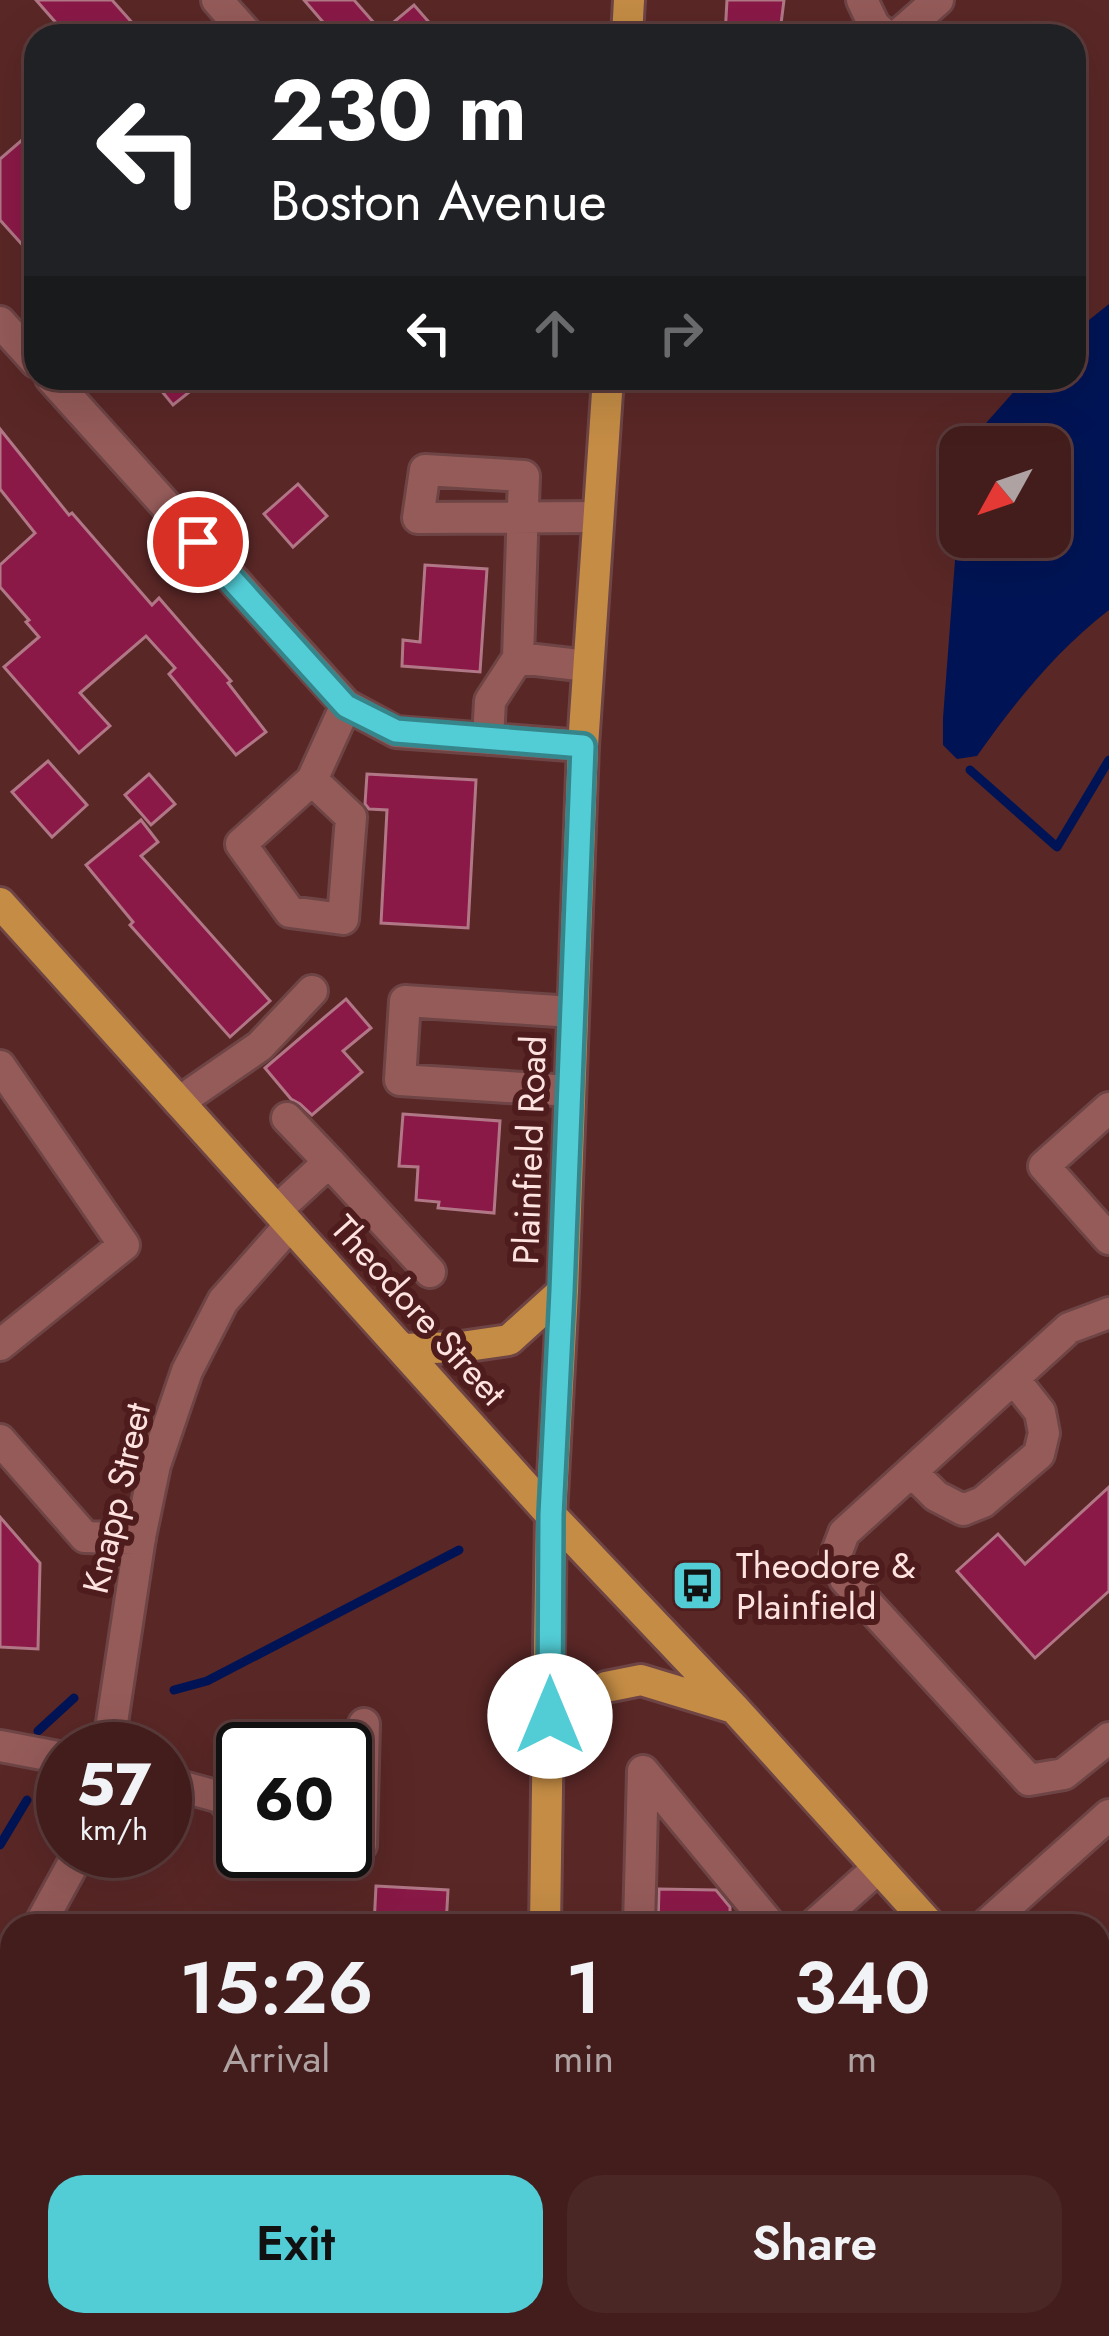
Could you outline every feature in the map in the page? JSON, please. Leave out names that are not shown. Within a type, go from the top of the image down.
[{"type":"main road","name":"Plainfield Road","points":[[545,1914],[551,1515],[583,746],[607,390]]},
{"type":"main road","name":"Theodore Street","points":[[6,920],[179,1102],[551,1515],[920,1914]]},
{"type":"main road","points":[[402,1349],[509,1340],[562,1291]]},
{"type":"main road","points":[[550,1716],[606,1687],[641,1680],[734,1708]]},
{"type":"street","points":[[217,0],[238,24]]},
{"type":"street","points":[[911,24],[938,0]]},
{"type":"street","points":[[0,322],[24,349]]},
{"type":"street","points":[[61,390],[346,706],[396,731],[583,746]]},
{"type":"street","points":[[488,739],[490,701],[518,658],[525,517],[598,517]]},
{"type":"street","points":[[518,658],[588,666]]},
{"type":"street","points":[[312,779],[351,817],[343,920],[290,911],[241,844],[312,779],[346,706]]},
{"type":"street","points":[[179,1102],[260,1046],[312,991]]},
{"type":"street","points":[[570,1090],[400,1080],[405,1001],[573,1012]]},
{"type":"street","points":[[0,1066],[124,1245],[0,1345]]},
{"type":"street","points":[[1109,1108],[1044,1166],[1109,1239]]},
{"type":"street","points":[[287,1118],[430,1271]]},
{"type":"street","name":"Knapp Street","points":[[112,1722],[155,1465],[187,1371],[223,1300],[329,1162]]},
{"type":"street","points":[[1109,1313],[1070,1328],[844,1534],[835,1557],[844,1579],[1029,1780],[1064,1774],[1109,1738]]},
{"type":"street","points":[[912,1472],[936,1496],[963,1510],[983,1502],[1039,1454],[1040,1412],[1014,1379]]},
{"type":"street","points":[[0,1440],[85,1537],[140,1539]]},
{"type":"street","points":[[0,1746],[36,1753]]},
{"type":"street","points":[[638,1914],[644,1772],[761,1914]]},
{"type":"street","points":[[998,1914],[1109,1815]]},
{"type":"street","points":[[826,1914],[878,1868]]},
{"type":"street","points":[[46,1914],[65,1878]]},
{"type":"shaded area","points":[[1109,304],[1109,610],[1038,678],[977,756],[957,759],[943,745],[955,558],[1071,558],[1071,426],[983,426],[1015,390],[1086,390],[1086,322]]},
{"type":"building","points":[[36,0],[112,0],[133,24],[57,24]]},
{"type":"building","points":[[304,0],[354,0],[375,24],[325,24]]},
{"type":"building","points":[[727,0],[784,0],[781,24],[726,24]]},
{"type":"building","points":[[414,5],[431,24],[391,24]]},
{"type":"building","points":[[24,138],[24,247],[0,220],[0,159]]},
{"type":"building","points":[[161,390],[192,390],[173,405]]},
{"type":"building","points":[[0,429],[69,515],[152,605],[159,598],[231,681],[228,683],[266,732],[236,755],[169,674],[175,668],[146,636],[80,693],[110,726],[79,753],[4,667],[39,637],[0,587],[0,565],[35,533],[0,489]]},
{"type":"building","points":[[298,484],[327,516],[293,547],[264,514]]},
{"type":"building","points":[[425,565],[487,569],[480,672],[402,666],[403,640],[420,642]]},
{"type":"building","points":[[48,761],[87,805],[52,837],[12,792]]},
{"type":"building","points":[[149,774],[175,804],[151,825],[125,795]]},
{"type":"building","points":[[367,774],[476,780],[468,928],[381,923],[387,810],[369,809],[365,804]]},
{"type":"building","points":[[141,820],[158,842],[141,856],[270,1001],[230,1037],[130,925],[133,922],[86,865]]},
{"type":"building","points":[[346,999],[371,1028],[343,1051],[362,1072],[312,1115],[265,1068]]},
{"type":"building","points":[[403,1114],[500,1121],[494,1213],[438,1208],[439,1202],[416,1200],[418,1167],[399,1166]]},
{"type":"building","points":[[1109,1487],[1109,1591],[1035,1658],[957,1571],[998,1534],[1025,1564]]},
{"type":"building","points":[[0,1517],[40,1563],[38,1649],[0,1647]]},
{"type":"building","points":[[376,1886],[448,1890],[447,1914],[375,1914]]},
{"type":"building","points":[[659,1889],[716,1890],[730,1907],[730,1914],[658,1914]]},
{"type":"waterway","points":[[970,770],[1057,847],[1109,760]]},
{"type":"waterway","points":[[174,1690],[207,1681],[459,1550]]},
{"type":"waterway","points":[[48,1722],[74,1698]]},
{"type":"waterway","points":[[0,1845],[27,1800]]},
{"type":"place","name":"Theodore & Plainfield","points":[[697,1586]]},
{"type":"route","points":[[198,542],[346,706],[396,731],[583,746],[551,1515],[550,1716]]}]
